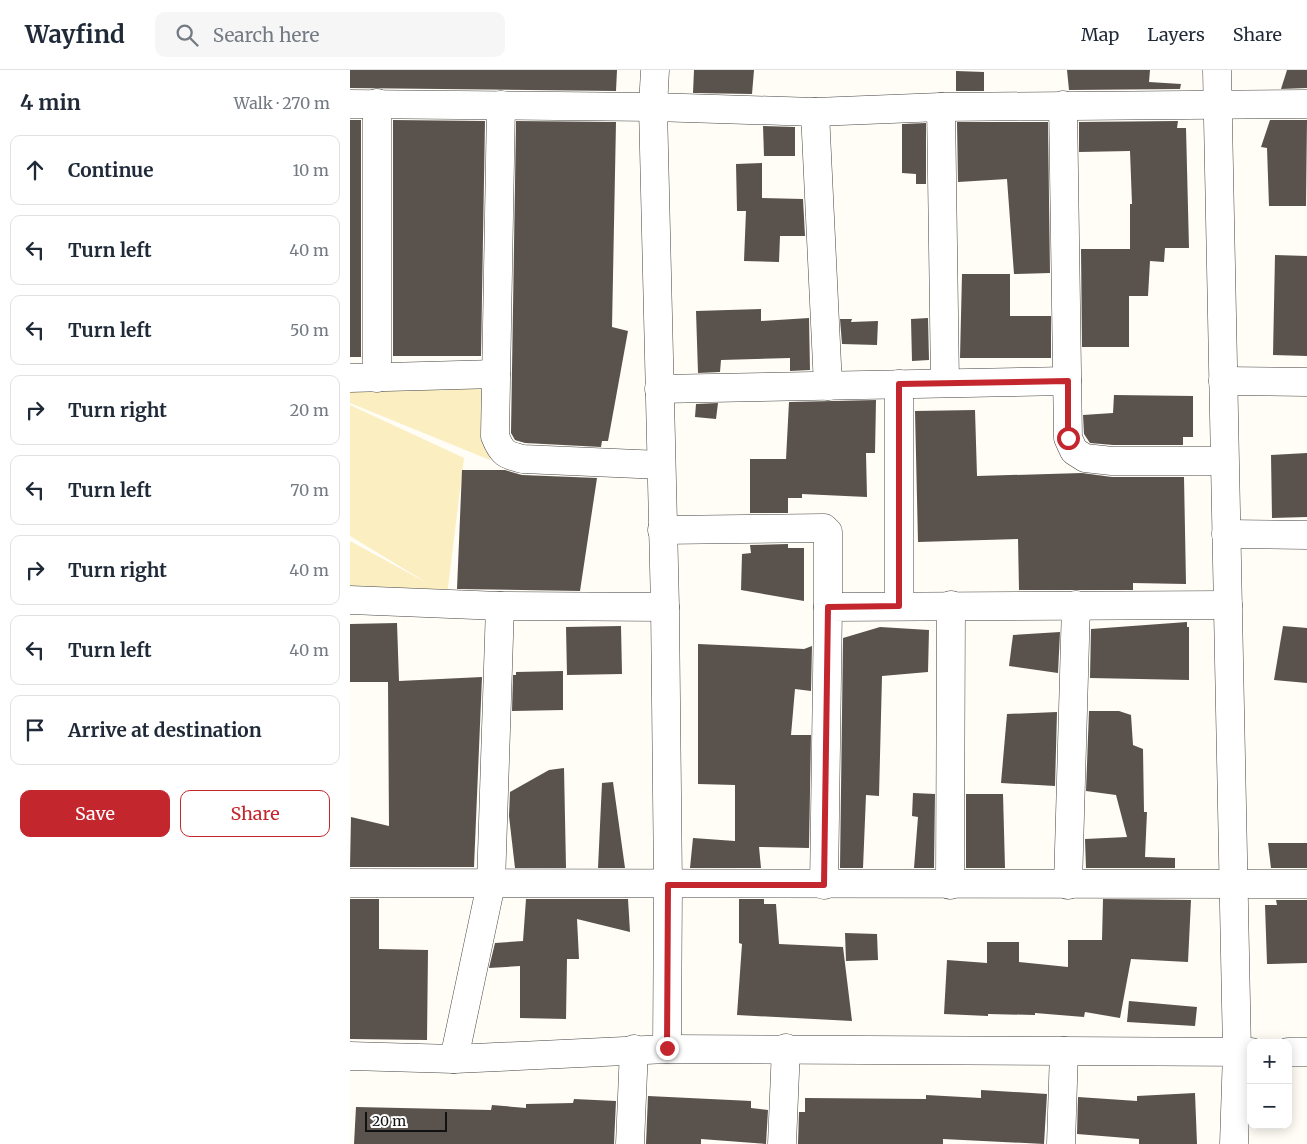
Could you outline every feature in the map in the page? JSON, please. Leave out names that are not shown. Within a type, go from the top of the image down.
[{"type":"street","points":[[655,70],[653,106],[660,389],[668,885],[667,1048]]},
{"type":"street","points":[[1217,70],[1216,103],[1234,885],[1244,1052],[1234,1144]]},
{"type":"street","points":[[377,103],[378,378]]},
{"type":"street","points":[[350,104],[653,106],[815,112],[1063,105],[1307,104]]},
{"type":"street","points":[[501,105],[495,436],[499,447],[506,455],[524,459],[661,465]]},
{"type":"street","points":[[1063,105],[1068,438],[1074,451],[1085,458],[1112,461],[1224,461]]},
{"type":"street","points":[[941,107],[944,383]]},
{"type":"street","points":[[815,112],[828,386]]},
{"type":"street","points":[[350,378],[496,374]]},
{"type":"street","points":[[660,389],[1068,381]]},
{"type":"street","points":[[1223,381],[1307,382]]},
{"type":"street","points":[[899,384],[899,606]]},
{"type":"street","points":[[662,530],[812,526],[824,528],[828,532],[824,885]]},
{"type":"street","points":[[1226,534],[1307,535]]},
{"type":"street","points":[[350,600],[500,606],[664,607]]},
{"type":"street","points":[[950,885],[951,605]]},
{"type":"street","points":[[1068,885],[1076,605]]},
{"type":"street","points":[[828,607],[1228,605]]},
{"type":"street","points":[[454,1059],[491,884],[500,606]]},
{"type":"street","points":[[350,883],[668,885],[1307,884]]},
{"type":"street","points":[[350,1056],[454,1059],[667,1048],[1244,1052]]},
{"type":"street","points":[[782,1144],[786,1048]]},
{"type":"street","points":[[630,1144],[634,1049]]},
{"type":"street","points":[[1061,1144],[1064,1051]]},
{"type":"street","points":[[1292,1052],[1307,1052]]},
{"type":"sand","points":[[490,380],[490,460],[350,403],[350,384]]},
{"type":"sand","points":[[350,405],[464,458],[447,595],[350,595],[350,541],[429,584],[350,536]]},
{"type":"building","points":[[350,70],[617,70],[616,91],[350,88]]},
{"type":"building","points":[[694,70],[754,70],[752,94],[693,93]]},
{"type":"building","points":[[1067,70],[1150,70],[1149,82],[1181,84],[1180,89],[1069,90]]},
{"type":"building","points":[[1287,70],[1307,70],[1307,88],[1281,89]]},
{"type":"building","points":[[956,71],[984,72],[984,91],[956,91]]},
{"type":"building","points":[[350,120],[361,120],[361,357],[350,357]]},
{"type":"building","points":[[393,120],[485,121],[481,356],[393,356]]},
{"type":"building","points":[[1270,120],[1307,120],[1306,206],[1269,206],[1267,148],[1261,147]]},
{"type":"building","points":[[516,121],[616,122],[612,327],[628,331],[608,441],[602,441],[601,447],[525,443],[515,440],[511,433]]},
{"type":"building","points":[[1178,121],[1177,128],[1186,128],[1189,248],[1165,248],[1164,262],[1150,261],[1148,296],[1129,296],[1129,347],[1082,347],[1081,249],[1130,249],[1130,204],[1132,204],[1130,151],[1079,152],[1079,122]]},
{"type":"building","points":[[957,122],[1048,122],[1050,273],[1014,274],[1007,179],[958,182]]},
{"type":"building","points":[[926,123],[926,184],[916,184],[916,174],[902,173],[902,124]]},
{"type":"building","points":[[763,126],[795,127],[795,156],[764,156]]},
{"type":"building","points":[[762,163],[762,198],[803,199],[805,236],[780,236],[779,262],[744,261],[746,211],[737,211],[736,164]]},
{"type":"building","points":[[1275,255],[1307,256],[1307,356],[1273,355]]},
{"type":"building","points":[[962,274],[1010,274],[1010,316],[1051,316],[1051,358],[960,358]]},
{"type":"building","points":[[761,309],[761,321],[809,318],[810,370],[790,371],[790,358],[721,360],[720,372],[698,373],[696,311]]},
{"type":"building","points":[[928,318],[929,360],[912,361],[911,319]]},
{"type":"building","points":[[840,319],[852,319],[851,322],[878,321],[877,345],[842,344]]},
{"type":"building","points":[[1114,395],[1193,396],[1193,437],[1183,437],[1183,445],[1113,445],[1090,443],[1084,434],[1083,415],[1113,413]]},
{"type":"building","points":[[876,400],[875,453],[866,453],[867,497],[802,494],[802,498],[788,498],[788,513],[750,513],[750,459],[786,459],[789,402]]},
{"type":"building","points":[[718,403],[716,419],[695,417],[696,404]]},
{"type":"building","points":[[975,410],[977,476],[1082,473],[1112,477],[1184,477],[1186,584],[1133,583],[1133,590],[1019,590],[1018,539],[918,542],[915,411]]},
{"type":"building","points":[[1307,453],[1307,517],[1272,518],[1271,455]]},
{"type":"building","points":[[462,470],[505,470],[522,475],[597,478],[580,591],[457,589]]},
{"type":"building","points":[[788,544],[788,548],[804,548],[804,601],[741,590],[742,554],[751,553],[750,545]]},
{"type":"building","points":[[1187,622],[1187,627],[1189,627],[1189,680],[1090,678],[1091,629]]},
{"type":"building","points":[[397,623],[399,681],[482,677],[474,867],[350,867],[351,817],[389,826],[388,682],[350,682],[350,624]]},
{"type":"building","points":[[621,626],[622,674],[567,675],[566,627]]},
{"type":"building","points":[[1283,626],[1307,628],[1307,683],[1274,680]]},
{"type":"building","points":[[880,627],[929,630],[928,672],[882,676],[879,796],[866,795],[863,868],[840,868],[843,638]]},
{"type":"building","points":[[1060,632],[1058,673],[1009,666],[1013,635]]},
{"type":"building","points":[[698,644],[804,649],[812,646],[811,691],[795,689],[791,735],[811,735],[809,848],[759,847],[761,868],[690,868],[693,838],[735,841],[735,785],[698,784]]},
{"type":"building","points":[[563,671],[563,710],[512,711],[513,675],[516,675],[516,672]]},
{"type":"building","points":[[1089,711],[1119,711],[1131,715],[1133,745],[1143,749],[1144,812],[1147,812],[1145,857],[1175,858],[1175,868],[1086,868],[1085,839],[1127,837],[1116,795],[1086,791]]},
{"type":"building","points":[[1057,712],[1055,786],[1001,783],[1007,714]]},
{"type":"building","points":[[564,768],[566,868],[515,868],[509,816],[510,792],[549,770]]},
{"type":"building","points":[[613,782],[625,868],[598,868],[602,783]]},
{"type":"building","points":[[913,793],[935,794],[934,868],[914,868],[918,817],[912,816]]},
{"type":"building","points":[[966,794],[1003,794],[1005,868],[966,868]]},
{"type":"building","points":[[1268,843],[1307,843],[1307,868],[1271,868]]},
{"type":"building","points":[[350,899],[379,899],[379,949],[428,950],[427,1040],[350,1039]]},
{"type":"building","points":[[526,899],[628,899],[630,932],[577,919],[579,959],[567,959],[566,1019],[520,1018],[520,966],[489,968],[495,943],[523,941]]},
{"type":"building","points":[[739,899],[764,899],[764,904],[776,904],[779,944],[843,947],[852,1021],[737,1015],[742,944],[739,943]]},
{"type":"building","points":[[1103,899],[1191,900],[1188,962],[1131,959],[1120,1018],[1085,1012],[1084,1017],[1035,1013],[1035,1015],[988,1014],[988,1016],[944,1014],[947,960],[987,963],[987,942],[1019,942],[1019,962],[1068,967],[1068,940],[1102,940]]},
{"type":"building","points":[[1276,900],[1307,900],[1307,963],[1267,964],[1265,905],[1277,905]]},
{"type":"building","points":[[845,933],[877,934],[878,960],[846,961]]},
{"type":"building","points":[[1129,1001],[1197,1007],[1195,1026],[1127,1022]]},
{"type":"building","points":[[981,1090],[1047,1094],[1044,1144],[943,1139],[943,1144],[798,1144],[799,1112],[805,1112],[805,1098],[926,1099],[926,1095],[981,1098]]},
{"type":"building","points":[[1195,1093],[1197,1144],[1139,1144],[1139,1139],[1077,1134],[1078,1097],[1137,1101],[1137,1096]]},
{"type":"building","points":[[648,1096],[751,1101],[751,1108],[768,1110],[766,1144],[701,1139],[701,1144],[646,1144]]},
{"type":"building","points":[[574,1099],[616,1101],[614,1144],[354,1144],[356,1107],[491,1110],[492,1105],[526,1108],[526,1104],[573,1103]]},
{"type":"route","points":[[667,1048],[668,885],[824,885],[824,759],[828,607],[899,606],[899,384],[1068,381],[1068,438]]}]
